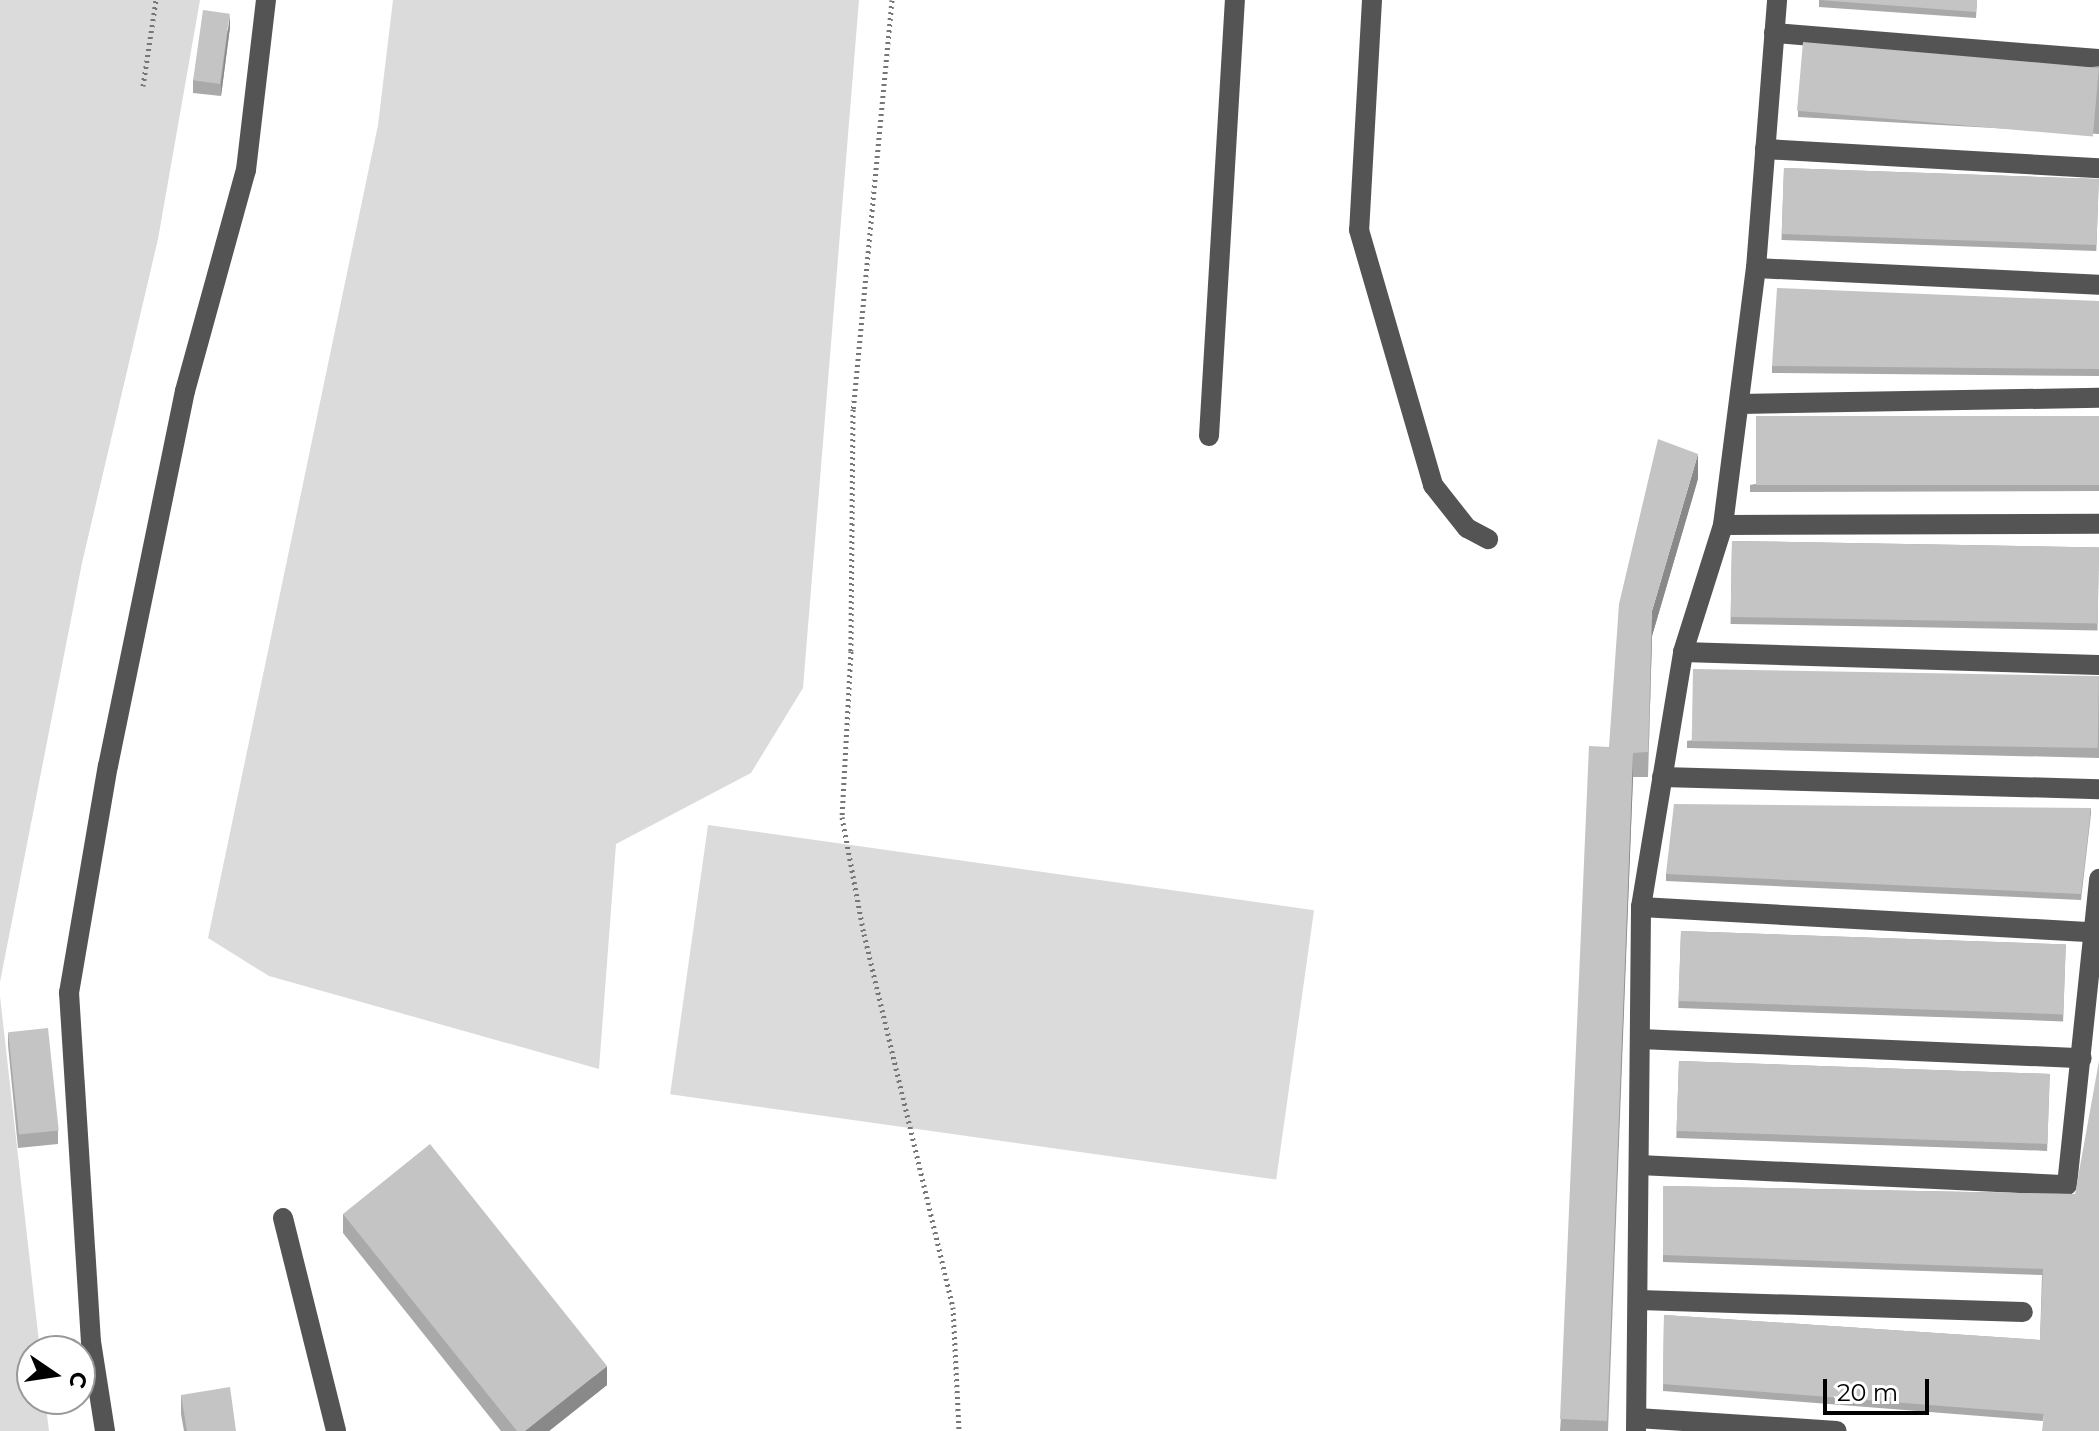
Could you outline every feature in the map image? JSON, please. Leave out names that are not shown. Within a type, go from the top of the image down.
[{"type":"lane","points":[[105,1431],[91,1342],[69,993],[108,766],[185,391],[246,170],[266,0]]},
{"type":"lane","points":[[1209,436],[1235,0]]},
{"type":"lane","points":[[1372,0],[1359,230],[1433,485],[1467,528],[1488,539]]},
{"type":"lane","points":[[1777,0],[1756,268],[1723,525],[1683,652],[1641,907],[1637,1424],[1837,1431]]},
{"type":"lane","points":[[1774,33],[2099,59]]},
{"type":"lane","points":[[1765,149],[2099,168]]},
{"type":"lane","points":[[1756,268],[2099,285]]},
{"type":"lane","points":[[1740,404],[2099,398]]},
{"type":"lane","points":[[1723,525],[2099,524]]},
{"type":"lane","points":[[1683,652],[2099,665]]},
{"type":"lane","points":[[1662,777],[2099,789]]},
{"type":"lane","points":[[1639,1165],[2067,1185],[2082,1058],[2091,932],[2099,879]]},
{"type":"lane","points":[[1641,907],[2091,932]]},
{"type":"lane","points":[[1640,1039],[2082,1058]]},
{"type":"lane","points":[[283,1218],[336,1431]]},
{"type":"lane","points":[[1639,1300],[2023,1312]]},
{"type":"path","points":[[143,86],[156,0]]},
{"type":"path","points":[[892,0],[853,409],[851,651],[842,817],[864,934],[953,1307],[959,1431]]},
{"type":"shaded area","points":[[0,0],[200,0],[158,239],[82,563],[0,982]]},
{"type":"shaded area","points":[[393,0],[859,0],[803,688],[751,773],[616,844],[599,1069],[269,976],[208,938],[378,125]]},
{"type":"shaded area","points":[[708,825],[1314,910],[1276,1180],[670,1094]]},
{"type":"shaded area","points":[[0,996],[38,1335],[16,1335],[16,1415],[47,1415],[49,1431],[0,1431]]},
{"type":"building","points":[[1819,0],[1977,0],[1976,12]]},
{"type":"building","points":[[203,10],[230,14],[220,84],[193,80]]},
{"type":"building","points":[[1803,42],[2099,68],[2093,137],[1797,111]]},
{"type":"building","points":[[1784,168],[2099,179],[2097,245],[1782,234]]},
{"type":"building","points":[[1777,288],[2099,301],[2099,369],[1772,366]]},
{"type":"building","points":[[1756,416],[2099,416],[2099,485],[1756,485]]},
{"type":"building","points":[[1658,439],[1698,454],[1652,611],[1648,752],[1633,753],[1607,1421],[1560,1419],[1589,746],[1609,747],[1619,604]]},
{"type":"building","points":[[1732,541],[2099,547],[2098,623],[1731,617]]},
{"type":"building","points":[[1693,669],[2099,676],[2098,748],[1692,741]]},
{"type":"building","points":[[1674,804],[2091,808],[2081,894],[1666,874]]},
{"type":"building","points":[[1681,931],[2066,944],[2063,1014],[1679,1001]]},
{"type":"building","points":[[48,1028],[59,1130],[19,1135],[8,1032]]},
{"type":"building","points":[[1679,1061],[2050,1074],[2047,1144],[1677,1131]]},
{"type":"building","points":[[2099,1061],[2099,1431],[2042,1431],[2044,1414],[1663,1384],[1664,1315],[2040,1340],[2043,1269],[1663,1255],[1663,1186],[2075,1194]]},
{"type":"building","points":[[430,1144],[607,1366],[525,1431],[517,1431],[343,1214]]},
{"type":"building","points":[[230,1387],[236,1431],[187,1431],[181,1395]]}]
